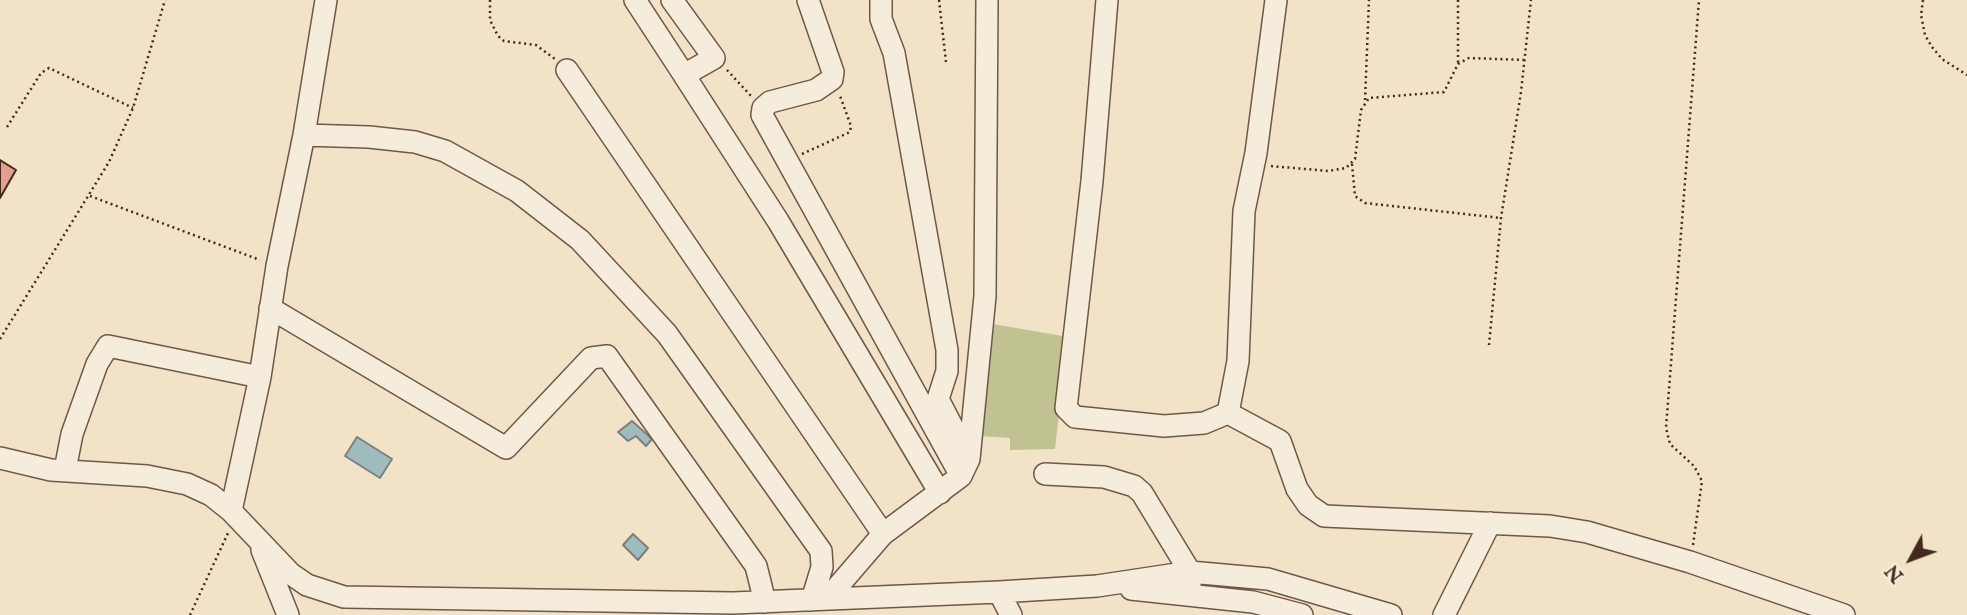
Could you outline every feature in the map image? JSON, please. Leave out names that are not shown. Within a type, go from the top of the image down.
[{"type":"street","points":[[233,514],[260,377],[277,266],[304,135],[326,0]]},
{"type":"street","points":[[635,0],[778,220],[940,493]]},
{"type":"street","points":[[672,0],[714,58],[684,75]]},
{"type":"street","points":[[808,0],[833,76],[827,85],[775,100],[763,108],[762,115],[965,467]]},
{"type":"street","points":[[881,0],[881,19],[894,52],[947,349],[947,371],[938,399],[965,467]]},
{"type":"street","points":[[819,600],[883,534],[940,493],[965,467],[985,296],[987,0]]},
{"type":"street","points":[[1107,0],[1091,193],[1066,408],[1075,417],[1164,426],[1204,423],[1228,413]]},
{"type":"street","points":[[1228,413],[1238,361],[1244,211],[1276,0]]},
{"type":"street","points":[[567,69],[883,534]]},
{"type":"street","points":[[304,135],[392,139],[444,150],[517,191],[580,240],[667,334],[821,551],[819,600]]},
{"type":"street","points":[[269,313],[311,343]]},
{"type":"street","points":[[269,313],[502,447],[509,446],[591,358],[607,356],[756,566],[746,606]]},
{"type":"street","points":[[65,470],[72,434],[103,350],[108,346],[260,377]]},
{"type":"street","points":[[596,367],[603,365],[620,384],[627,381]]},
{"type":"street","points":[[1228,413],[1280,441],[1301,497],[1324,516],[1550,526],[1587,532],[1690,562],[1844,615]]},
{"type":"street","points":[[0,458],[13,463],[65,470],[147,475],[187,484],[211,495],[233,514],[258,542],[307,585],[344,597],[746,606],[1097,586],[1190,572],[1268,579],[1386,614]]},
{"type":"street","points":[[1045,474],[1104,477],[1134,485],[1142,493],[1190,572],[1190,595]]},
{"type":"street","points":[[1444,615],[1490,523]]},
{"type":"street","points":[[724,540],[750,578],[746,606]]},
{"type":"street","points":[[258,542],[288,615]]},
{"type":"street","points":[[1097,586],[1253,602],[1302,615]]},
{"type":"street","points":[[999,592],[1011,615]]},
{"type":"path","points":[[0,339],[90,196],[134,108],[165,0]]},
{"type":"path","points":[[490,0],[491,20],[498,36],[504,41],[536,45],[567,69]]},
{"type":"path","points":[[939,0],[946,62]]},
{"type":"path","points":[[1369,0],[1365,100],[1358,149],[1352,163],[1355,196],[1364,204],[1501,218]]},
{"type":"path","points":[[1365,100],[1378,96],[1444,92],[1458,64],[1458,0]]},
{"type":"path","points":[[1489,345],[1501,218],[1525,60],[1531,0]]},
{"type":"path","points":[[1690,562],[1702,481],[1694,466],[1670,444],[1666,428],[1699,0]]},
{"type":"path","points":[[1923,0],[1921,15],[1925,35],[1932,47],[1942,59],[1967,75]]},
{"type":"path","points":[[714,58],[763,108]]},
{"type":"path","points":[[1458,64],[1469,58],[1525,60]]},
{"type":"path","points":[[7,127],[41,73],[49,68],[134,108]]},
{"type":"path","points":[[786,160],[850,132],[851,126],[833,76]]},
{"type":"path","points":[[1253,164],[1328,171],[1352,163]]},
{"type":"path","points":[[90,196],[195,238],[277,266]]},
{"type":"path","points":[[190,615],[233,514]]},
{"type":"green space","points":[[993,324],[1068,337],[1055,449],[1010,450],[1010,438],[981,436]]},
{"type":"water","points":[[632,421],[652,439],[646,446],[636,436],[628,441],[618,432]]},
{"type":"water","points":[[357,437],[392,459],[380,478],[345,456]]},
{"type":"water","points":[[633,534],[648,548],[638,560],[623,545]]},
{"type":"building","points":[[0,160],[16,170],[0,198]]}]
